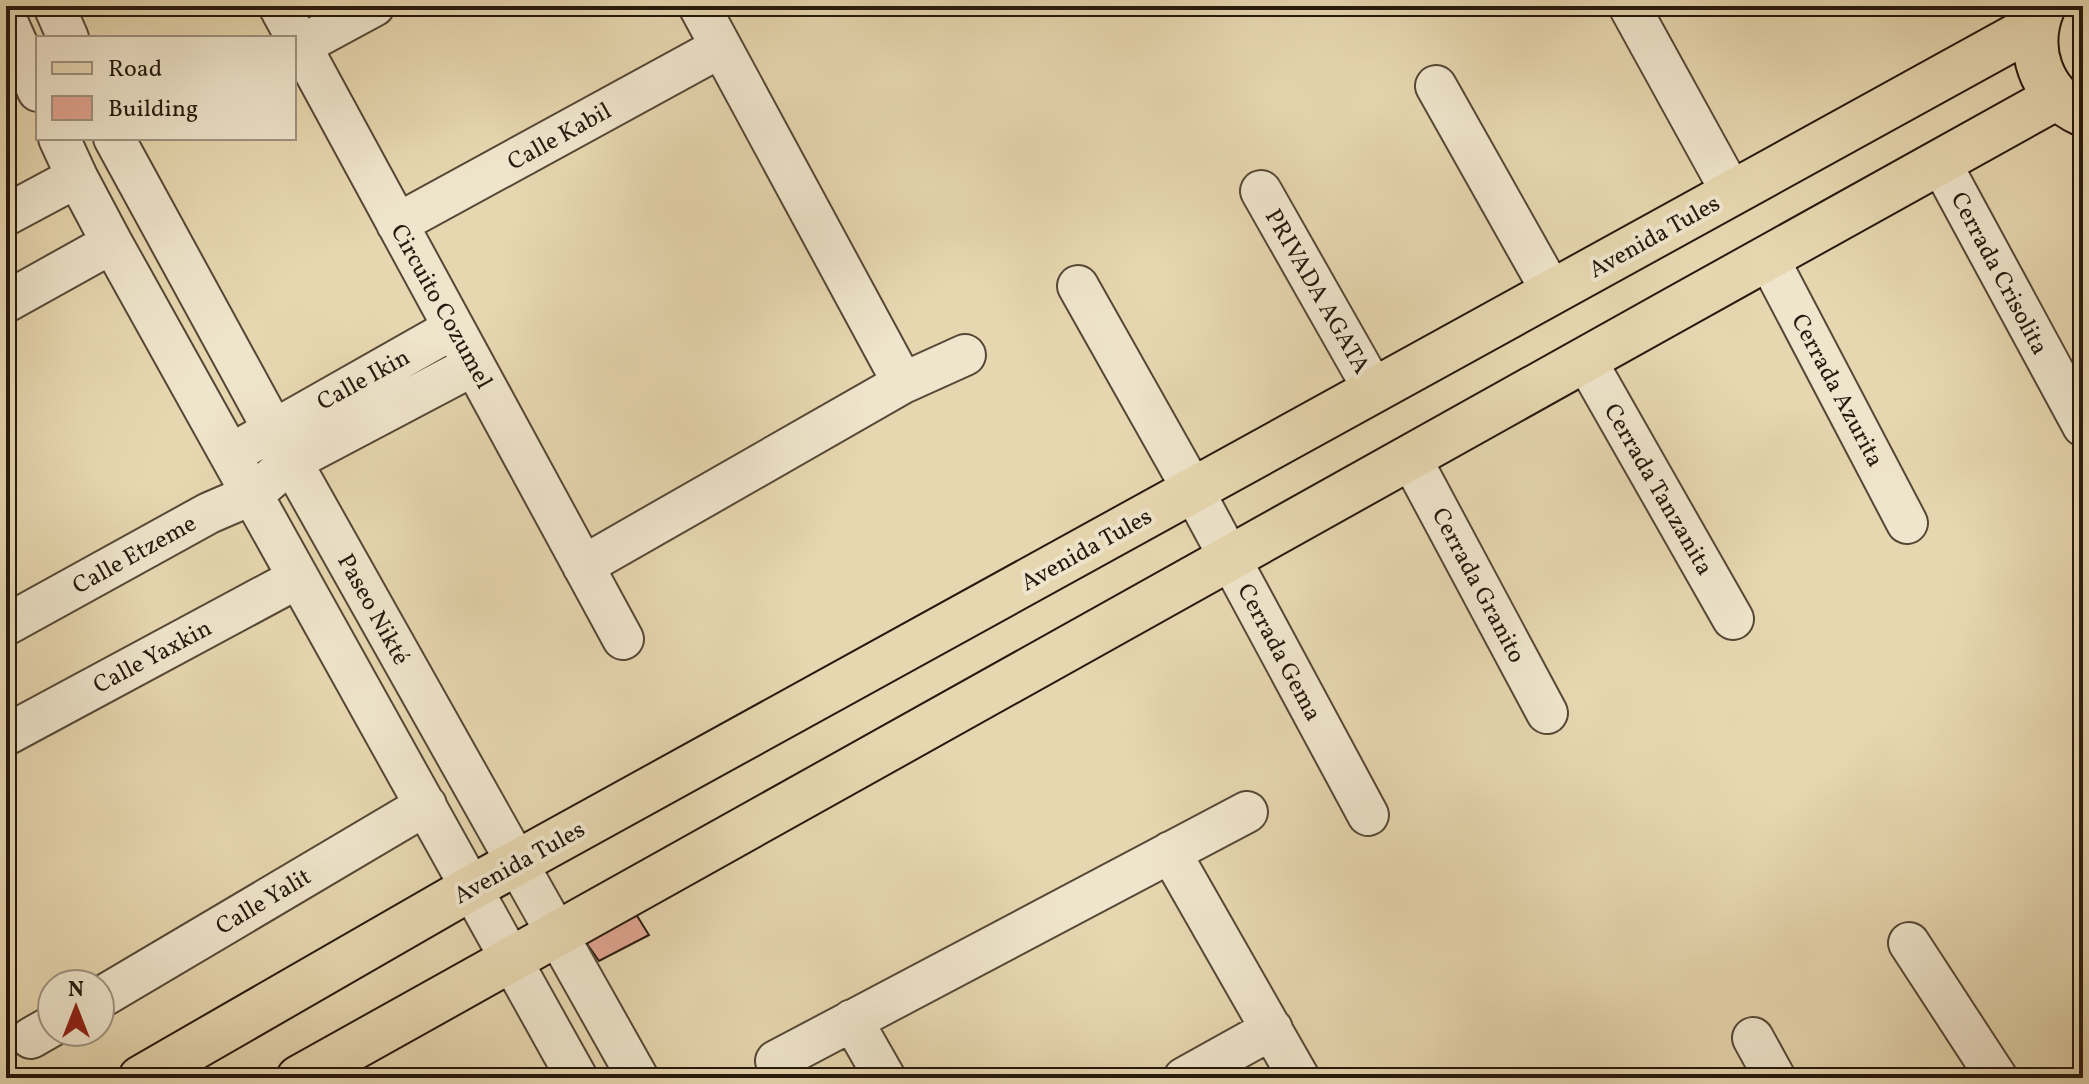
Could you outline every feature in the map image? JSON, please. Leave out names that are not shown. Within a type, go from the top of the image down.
[{"type":"main road","name":"Avenida Tules","points":[[141,1078],[471,888],[1732,193],[2039,16]]},
{"type":"main road","name":"Avenida Tules","points":[[299,1078],[1940,162],[2070,105],[2041,76],[2034,51],[2039,16]]},
{"type":"street","points":[[54,6],[67,36]]},
{"type":"street","name":"Circuito Cozumel","points":[[279,6],[295,36]]},
{"type":"street","points":[[300,46],[374,6]]},
{"type":"street","points":[[699,6],[903,383]]},
{"type":"street","points":[[1629,6],[1732,193]]},
{"type":"street","points":[[6,19],[36,86]]},
{"type":"street","name":"Circuito Cozumel","points":[[296,38],[623,639]]},
{"type":"street","name":"Calle Kabil","points":[[397,224],[721,47]]},
{"type":"street","points":[[1436,86],[1552,292]]},
{"type":"street","points":[[60,140],[112,243],[577,1078]]},
{"type":"street","name":"Paseo Nikté","points":[[115,140],[282,445],[638,1078]]},
{"type":"street","name":"Cerrada Crisolita","points":[[1940,162],[2083,426]]},
{"type":"street","points":[[6,215],[77,177]]},
{"type":"street","name":"PRIVADA AGATA","points":[[1261,191],[1374,390]]},
{"type":"street","points":[[6,302],[112,243]]},
{"type":"street","name":"Cerrada Azurita","points":[[1768,258],[1907,523]]},
{"type":"street","name":"Cerrada Gema","points":[[1078,286],[1193,490],[1368,815]]},
{"type":"street","name":"Calle Ikin","points":[[282,445],[454,328]]},
{"type":"street","points":[[583,566],[903,383],[965,355]]},
{"type":"street","name":"Cerrada Tanzanita","points":[[1585,359],[1733,619]]},
{"type":"street","name":"Calle Ikin","points":[[282,445],[474,365]]},
{"type":"street","points":[[230,455],[282,445]]},
{"type":"street","points":[[209,513],[253,494],[282,445]]},
{"type":"street","name":"Calle Etzeme","points":[[6,625],[209,513],[230,455]]},
{"type":"street","name":"Cerrada Granito","points":[[1410,457],[1547,713]]},
{"type":"street","name":"Calle Yaxkin","points":[[6,735],[298,578]]},
{"type":"street","name":"Calle Yalit","points":[[116,989],[426,805]]},
{"type":"street","points":[[776,1061],[1247,812]]},
{"type":"street","points":[[1170,852],[1299,1078]]},
{"type":"street","points":[[1909,943],[1997,1078]]},
{"type":"street","points":[[852,1020],[885,1078]]},
{"type":"street","points":[[1184,1078],[1272,1029]]},
{"type":"street","points":[[1753,1038],[1775,1078]]},
{"type":"building","points":[[634,911],[649,935],[599,961],[583,938]]}]
